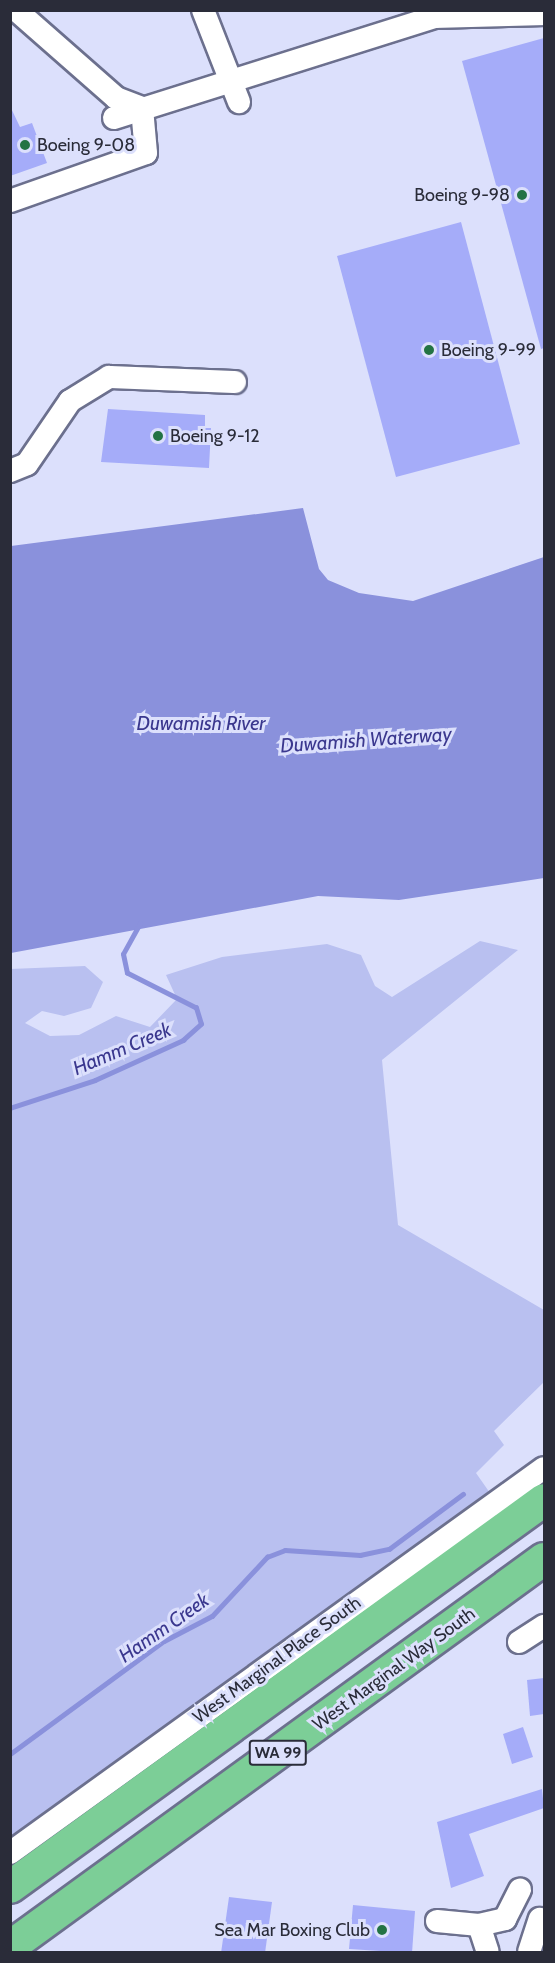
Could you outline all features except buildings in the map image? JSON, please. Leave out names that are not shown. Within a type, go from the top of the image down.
[{"type":"highway","name":"WA 99","points":[[10,1887],[544,1500]]},
{"type":"highway","name":"West Marginal Way South","points":[[10,1947],[544,1559]]},
{"type":"street","points":[[16,10],[116,98],[142,108]]},
{"type":"street","points":[[203,10],[239,102]]},
{"type":"street","points":[[114,118],[435,14],[505,20],[544,14]]},
{"type":"street","points":[[10,201],[146,153],[142,108]]},
{"type":"street","points":[[10,471],[27,464],[70,401],[109,377],[235,382]]},
{"type":"street","name":"West Marginal Place South","points":[[10,1853],[544,1468]]},
{"type":"street","points":[[519,1642],[544,1626]]},
{"type":"street","points":[[437,1921],[479,1925],[505,1919],[520,1890]]},
{"type":"street","points":[[529,1953],[540,1919]]},
{"type":"street","points":[[479,1925],[488,1953]]},
{"type":"shaded area","points":[[480,941],[518,950],[382,1060],[398,1225],[544,1310],[544,1382],[494,1431],[504,1445],[476,1473],[490,1493],[11,1838],[10,969],[85,966],[103,982],[91,1008],[64,1016],[42,1011],[25,1023],[50,1036],[79,1035],[116,1016],[150,1027],[177,999],[166,975],[222,957],[327,944],[361,955],[375,986],[392,997]]},
{"type":"water","name":"Duwamish River","points":[[303,508],[319,569],[328,580],[359,593],[413,601],[544,557],[544,878],[399,900],[318,896],[11,953],[11,546]]},
{"type":"waterway","name":"Hamm Creek","points":[[10,1108],[95,1080],[183,1040],[201,1024],[196,1008],[127,973],[123,954],[140,923]]},
{"type":"waterway","name":"Hamm Creek","points":[[10,1754],[164,1641],[212,1616],[267,1557],[285,1550],[360,1555],[389,1549],[463,1494]]},
{"type":"place","name":"Boeing 9-08","points":[[25,145]]},
{"type":"place","name":"Boeing 9-98","points":[[522,195]]},
{"type":"place","name":"Boeing 9-99","points":[[429,350]]},
{"type":"place","name":"Boeing 9-12","points":[[158,436]]},
{"type":"place","name":"Sea Mar Boxing Club","points":[[382,1930]]},
{"type":"water label","name":"Duwamish Waterway","points":[[366,740]]}]
